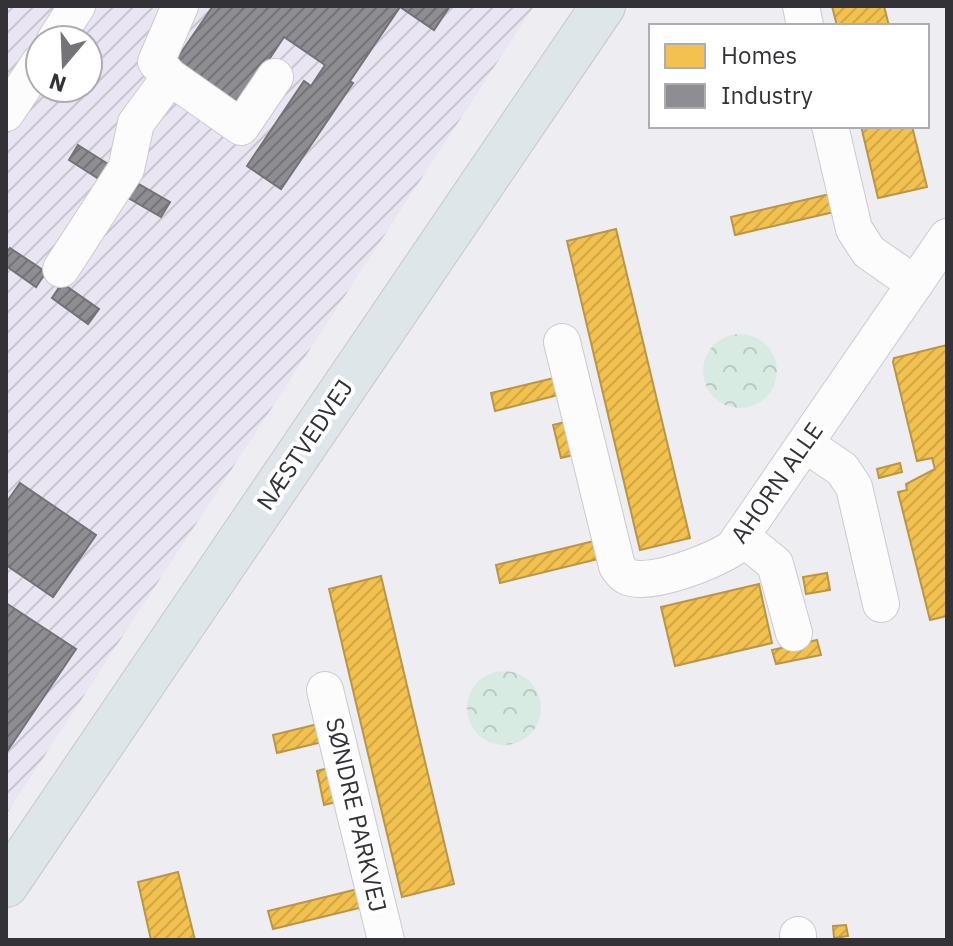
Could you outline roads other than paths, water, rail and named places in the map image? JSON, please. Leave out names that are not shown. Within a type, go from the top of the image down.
[{"type":"main road","name":"NÆSTVEDVEJ","points":[[6,885],[603,6]]},
{"type":"street","points":[[65,24],[77,6]]},
{"type":"street","points":[[180,6],[156,62],[170,77],[241,127],[275,77]]},
{"type":"street","points":[[61,269],[126,169],[136,123],[170,77]]},
{"type":"street","points":[[6,113],[24,86]]},
{"type":"street","points":[[830,128],[854,229],[869,252],[915,284]]},
{"type":"street","name":"AHORN ALLE","points":[[562,342],[617,566],[626,576],[645,579],[714,560],[733,548],[947,237]]},
{"type":"street","points":[[805,444],[842,469],[854,487],[881,604]]},
{"type":"street","points":[[741,536],[775,564],[794,633]]},
{"type":"street","name":"SØNDRE PARKVEJ","points":[[325,690],[386,940]]}]
